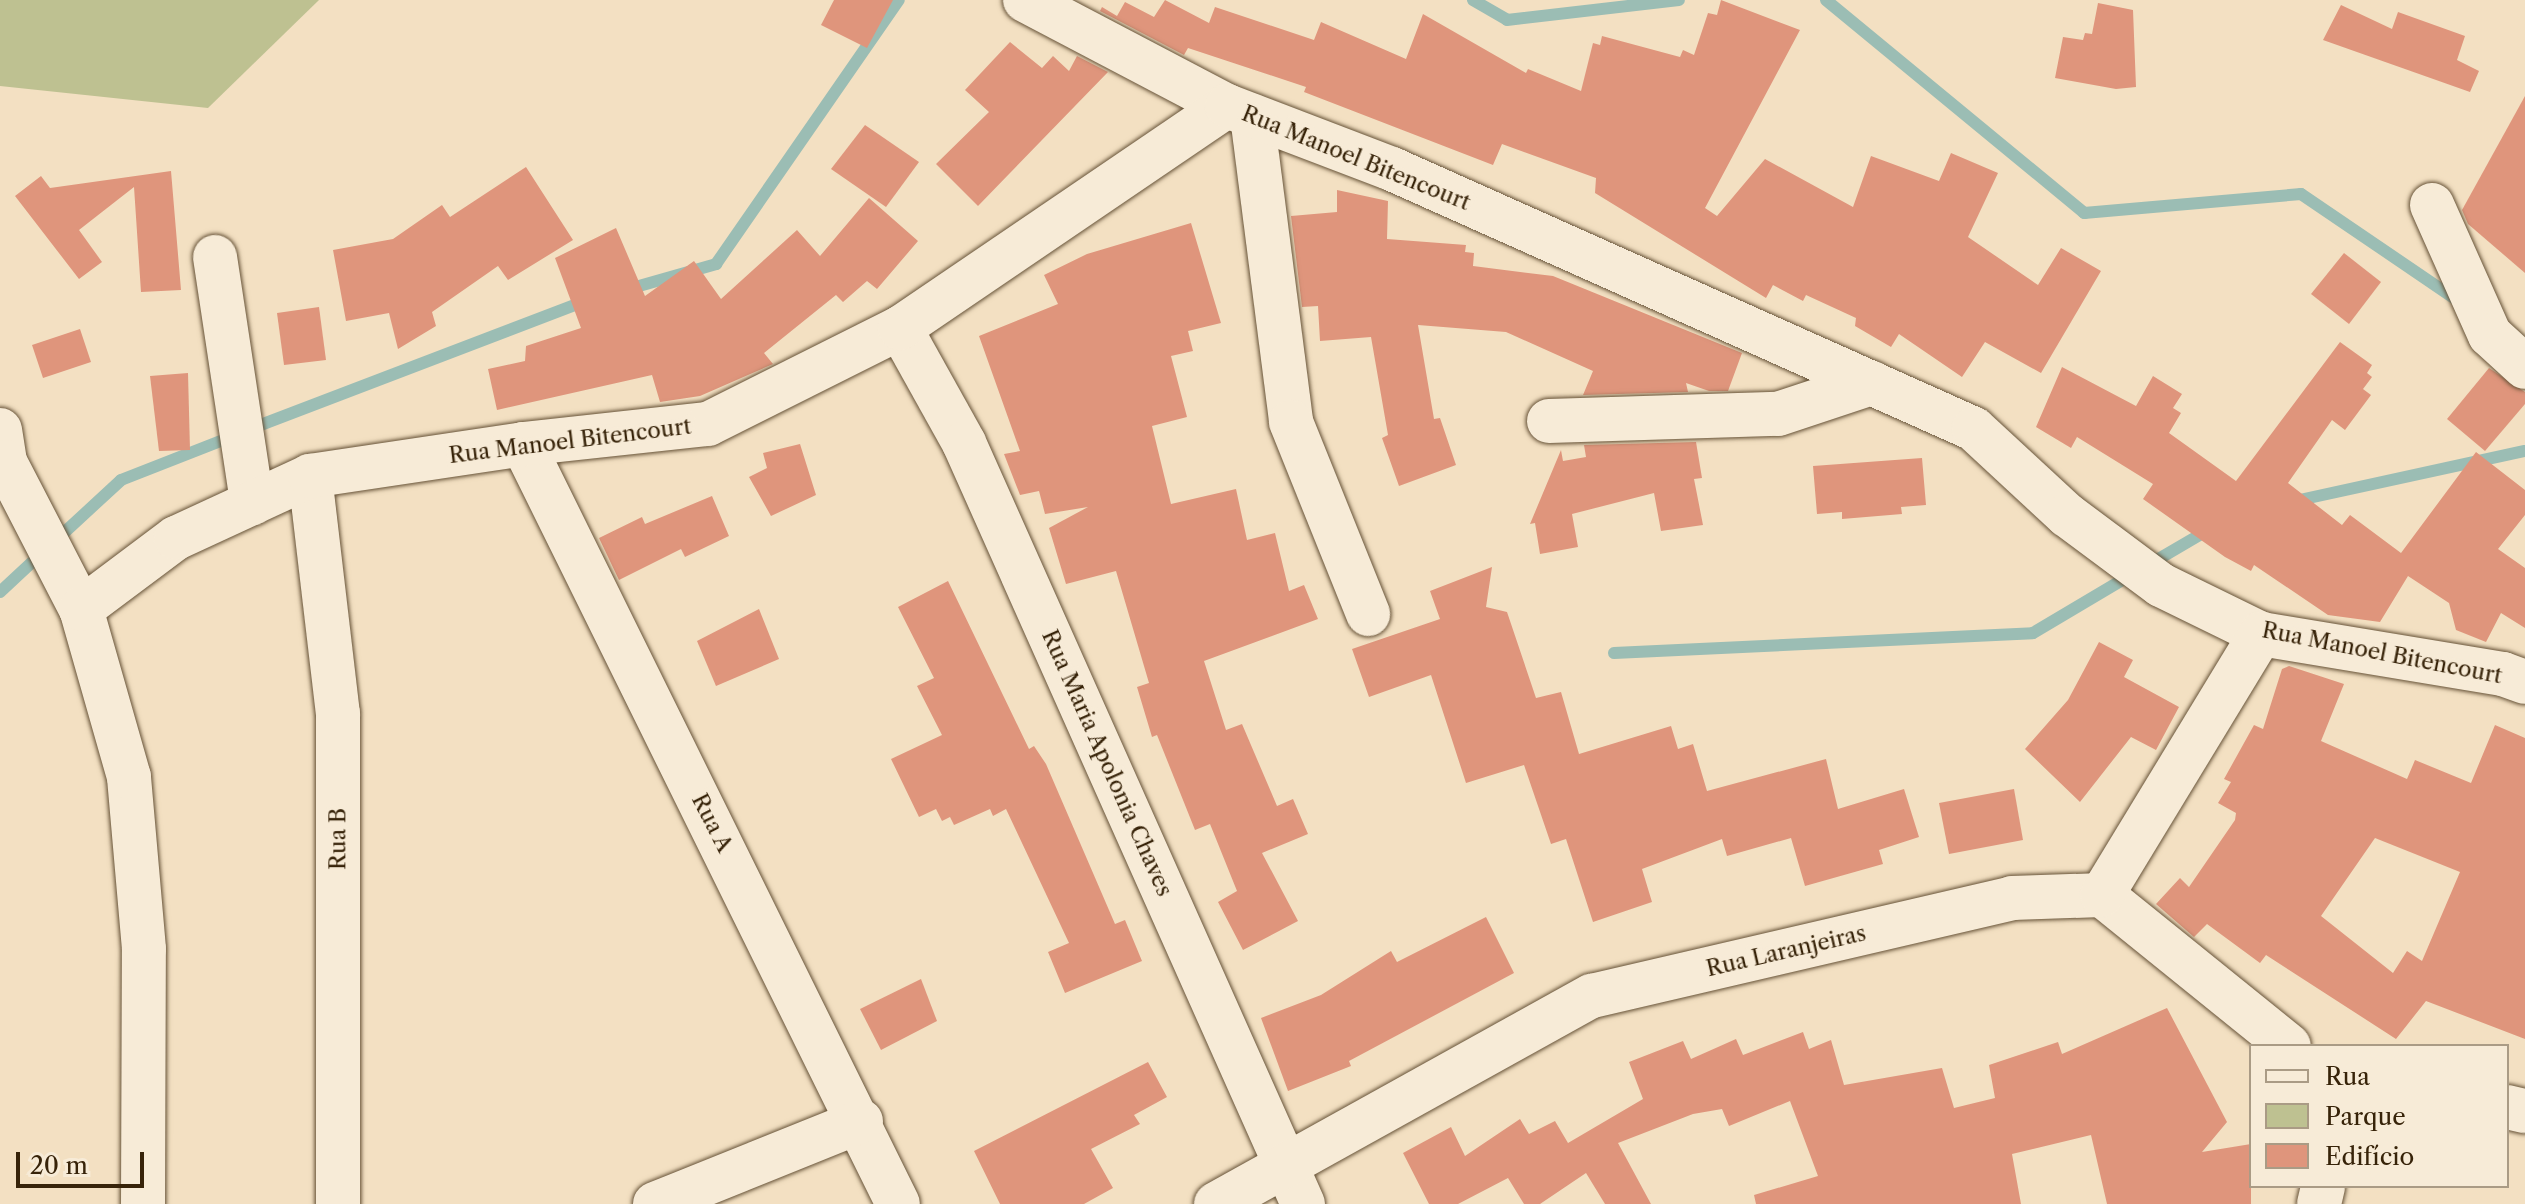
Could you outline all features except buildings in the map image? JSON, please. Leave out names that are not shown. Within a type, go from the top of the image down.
[{"type":"street","points":[[1025,0],[1240,111],[1291,422],[1368,614]]},
{"type":"street","name":"Rua Manoel Bitencourt","points":[[81,609],[176,538],[310,476],[523,444],[708,424],[900,328],[1240,111],[1392,169],[1974,429],[2067,515],[2161,585],[2261,634],[2518,666]]},
{"type":"street","points":[[2432,205],[2490,335],[2525,367]]},
{"type":"street","points":[[215,257],[252,503]]},
{"type":"street","name":"Rua Maria Apolonia Chaves","points":[[900,328],[964,443],[1303,1204]]},
{"type":"street","points":[[1549,421],[1778,414],[1872,383]]},
{"type":"street","points":[[0,430],[5,462],[81,609],[129,777],[144,949],[143,1204]]},
{"type":"street","name":"Rua A","points":[[523,444],[861,1121],[898,1204]]},
{"type":"street","name":"Rua B","points":[[310,476],[338,713],[338,1204]]},
{"type":"street","points":[[2261,634],[2102,895],[2287,1044]]},
{"type":"street","name":"Rua Laranjeiras","points":[[1216,1204],[1592,996],[2012,898],[2102,895]]},
{"type":"street","points":[[655,1204],[861,1121]]},
{"type":"green space","points":[[0,0],[319,0],[208,108],[0,86]]},
{"type":"waterway","points":[[625,290],[716,264],[899,0]]},
{"type":"waterway","points":[[1473,0],[1507,20],[1679,0]]},
{"type":"waterway","points":[[1826,0],[2084,213],[2301,194],[2460,302]]},
{"type":"waterway","points":[[250,429],[588,300]]},
{"type":"waterway","points":[[55,541],[121,480],[233,436]]},
{"type":"waterway","points":[[2295,501],[2525,451]]},
{"type":"waterway","points":[[2150,564],[2210,529]]},
{"type":"waterway","points":[[0,592],[42,553]]},
{"type":"waterway","points":[[1614,653],[2033,633],[2134,573]]}]
